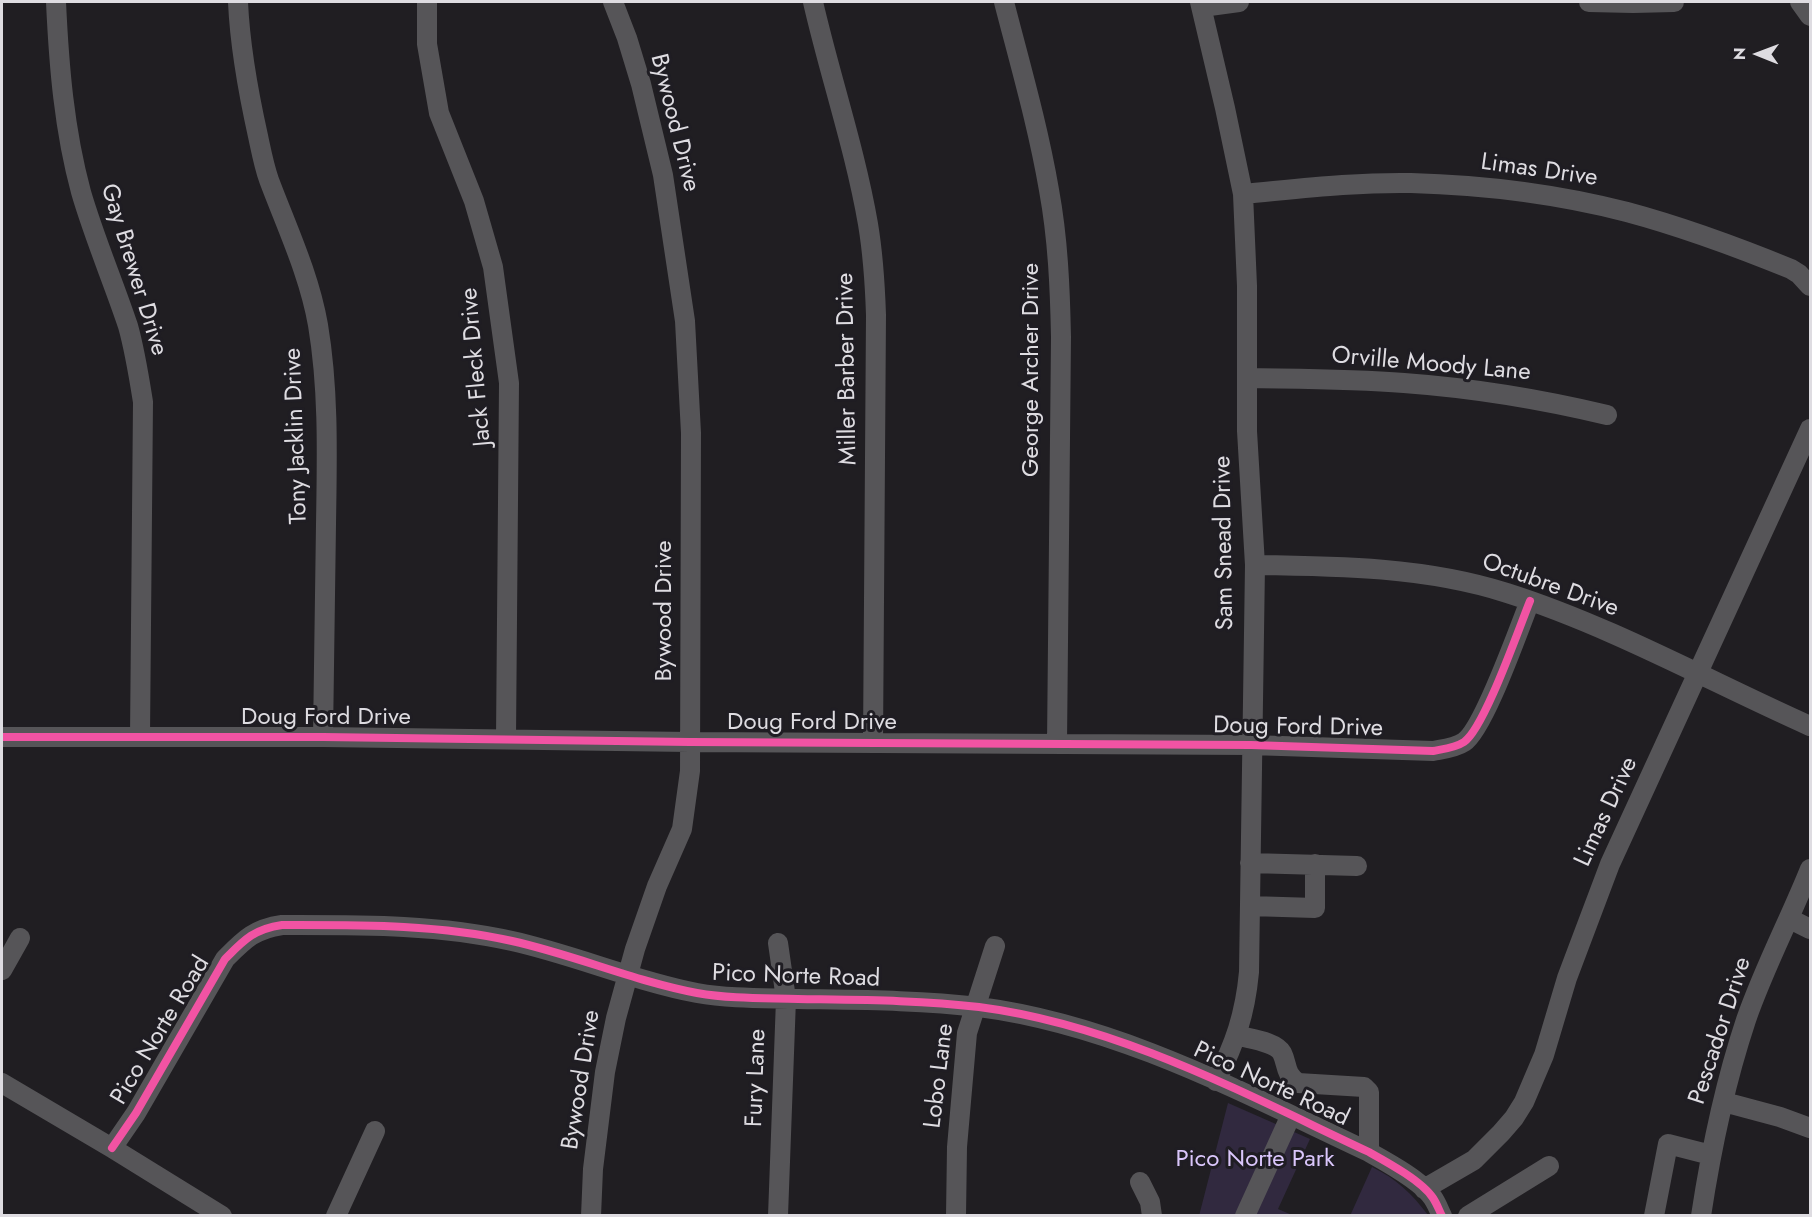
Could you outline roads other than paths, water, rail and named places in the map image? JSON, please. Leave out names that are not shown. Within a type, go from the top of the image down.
[{"type":"street","name":"Gay Brewer Drive","points":[[56,2],[61,92],[75,168],[95,234],[128,327],[143,402],[140,736]]},
{"type":"street","name":"Tony Jacklin Drive","points":[[238,2],[243,58],[251,106],[268,177],[302,260],[318,325],[323,364],[327,410],[327,462],[323,737]]},
{"type":"street","name":"Jack Fleck Drive","points":[[427,2],[428,44],[439,113],[470,191],[493,267],[508,383],[510,468],[507,738]]},
{"type":"street","name":"Bywood Drive","points":[[591,1215],[593,1169],[605,1072],[616,1018],[635,949],[653,896],[682,829],[689,785],[690,742],[691,433],[686,321],[663,175],[641,84],[613,2]]},
{"type":"street","name":"Miller Barber Drive","points":[[813,2],[860,184],[874,274],[876,315],[873,743]]},
{"type":"street","name":"George Archer Drive","points":[[1004,2],[1042,152],[1056,240],[1060,284],[1057,744]]},
{"type":"street","points":[[1201,4],[1239,2]]},
{"type":"street","points":[[1589,2],[1674,2]]},
{"type":"street","points":[[1800,2],[1810,16]]},
{"type":"street","name":"Sam Snead Drive","points":[[1201,4],[1243,194],[1248,378],[1247,430],[1255,565],[1247,995],[1244,1014],[1216,1081]]},
{"type":"street","name":"Limas Drive","points":[[1243,194],[1363,184],[1409,183],[1473,186],[1534,193],[1608,207],[1682,228],[1791,269],[1810,286]]},
{"type":"street","name":"Orville Moody Lane","points":[[1248,378],[1350,380],[1456,388],[1516,396],[1607,415]]},
{"type":"street","name":"Limas Drive","points":[[1424,1190],[1474,1160],[1514,1118],[1524,1102],[1544,1055],[1567,978],[1610,864],[1810,429]]},
{"type":"street","name":"Octubre Drive","points":[[1255,565],[1333,566],[1414,573],[1505,592],[1579,621],[1810,726]]},
{"type":"street","name":"Doug Ford Drive","points":[[2,737],[507,738],[690,742],[1251,745],[1433,750],[1451,748],[1464,742],[1476,728],[1530,601]]},
{"type":"street","points":[[1250,863],[1357,866]]},
{"type":"street","points":[[1250,906],[1315,908],[1315,864]]},
{"type":"street","name":"Pescador Drive","points":[[1701,1215],[1711,1155],[1746,1021],[1763,975],[1790,920],[1810,869]]},
{"type":"street","points":[[1790,920],[1810,929]]},
{"type":"street","name":"Pico Norte Road","points":[[112,1148],[136,1113],[225,959],[245,939],[270,927],[368,925],[476,934],[538,947],[629,975],[722,997],[756,1000],[925,1001],[1014,1013],[1107,1037],[1169,1060],[1396,1166],[1434,1200],[1442,1215]]},
{"type":"street","points":[[2,970],[20,938]]},
{"type":"street","name":"Fury Lane","points":[[778,943],[786,999],[778,1215]]},
{"type":"street","name":"Lobo Lane","points":[[956,1215],[960,1096],[967,1033],[995,946]]},
{"type":"street","points":[[1236,1035],[1276,1048],[1281,1052],[1285,1068],[1298,1083],[1364,1087],[1369,1092],[1368,1152]]},
{"type":"street","points":[[2,1083],[222,1215]]},
{"type":"street","points":[[1724,1102],[1810,1128]]},
{"type":"street","points":[[1245,1215],[1291,1115]]},
{"type":"street","points":[[336,1215],[375,1131]]},
{"type":"street","points":[[1654,1215],[1668,1144],[1711,1155]]},
{"type":"street","points":[[1468,1215],[1549,1166]]},
{"type":"street","points":[[1140,1182],[1150,1202],[1152,1215]]},
{"type":"park label","name":"Pico Norte Park","points":[[1255,1160]]}]
